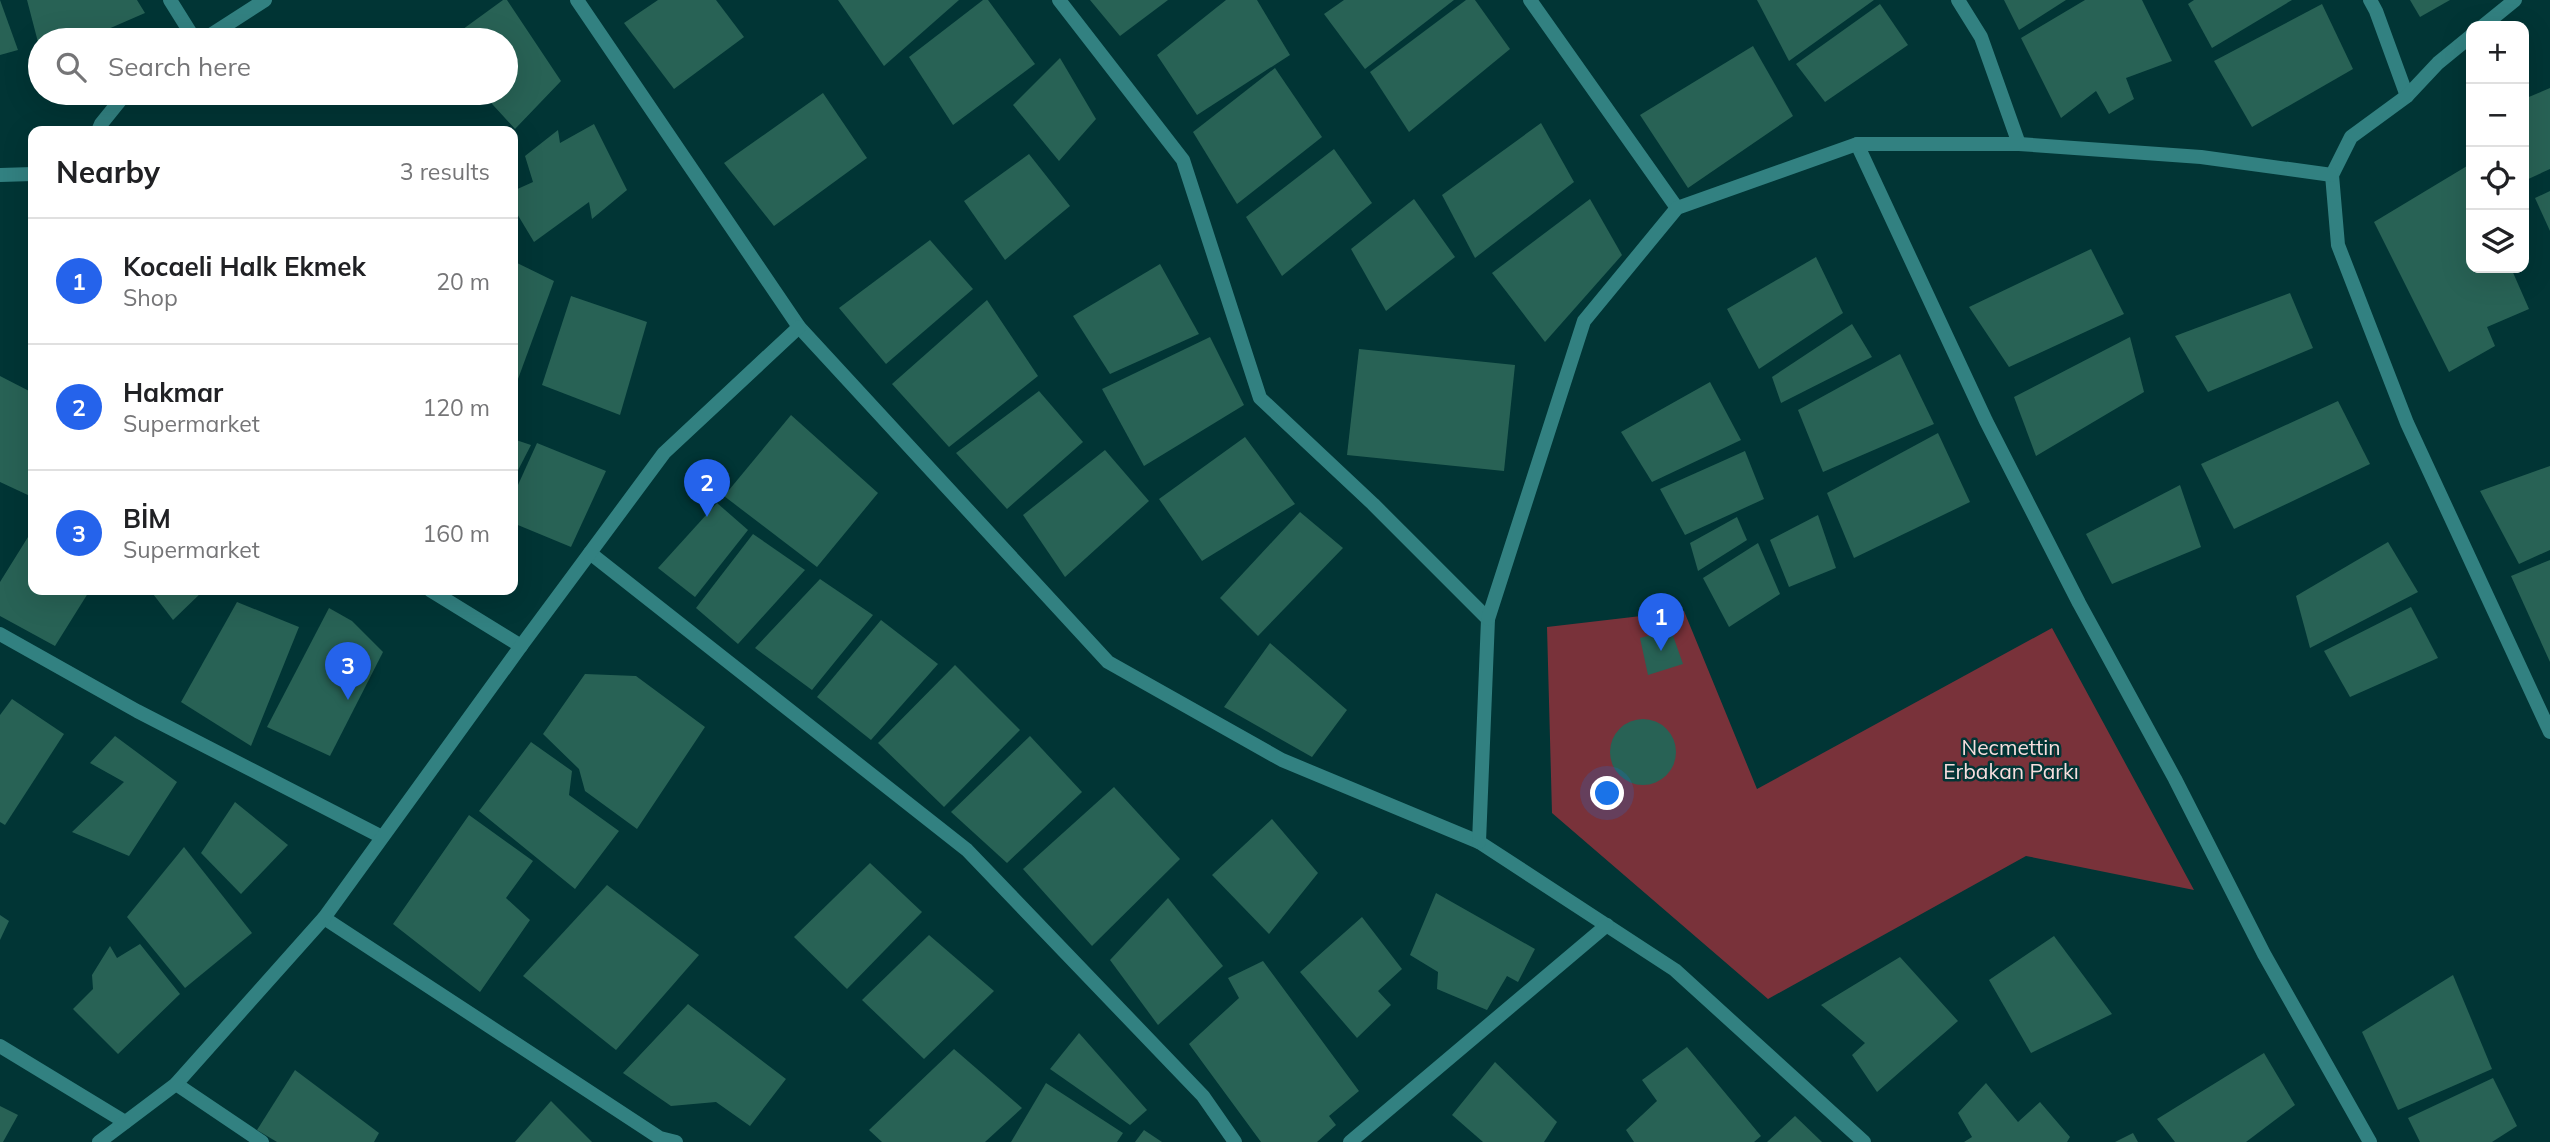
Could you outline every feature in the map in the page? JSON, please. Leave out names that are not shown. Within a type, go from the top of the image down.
[{"type":"street","points":[[170,0],[188,28]]},
{"type":"street","points":[[222,28],[261,3],[274,0]]},
{"type":"street","points":[[577,0],[799,327],[1108,662],[1282,760],[1479,842],[1675,970],[1864,1142]]},
{"type":"street","points":[[1059,0],[1183,160],[1260,398],[1373,504],[1488,619]]},
{"type":"street","points":[[1530,0],[1677,208]]},
{"type":"street","points":[[1958,0],[1981,37],[2019,144]]},
{"type":"street","points":[[2370,0],[2407,96]]},
{"type":"street","points":[[2489,21],[2515,0]]},
{"type":"street","points":[[2466,40],[2438,63],[2407,96],[2351,136],[2332,175],[2338,245],[2407,423],[2550,732]]},
{"type":"street","points":[[100,126],[116,105]]},
{"type":"street","points":[[1479,842],[1488,619],[1584,321],[1677,208],[1857,144],[2019,144],[2202,157],[2332,175]]},
{"type":"street","points":[[1857,144],[1986,421],[2079,603],[2175,779],[2264,954],[2370,1142]]},
{"type":"street","points":[[0,174],[28,174]]},
{"type":"street","points":[[99,1142],[176,1084],[324,918],[664,453],[799,327]]},
{"type":"street","points":[[590,554],[967,850],[1203,1096],[1235,1142]]},
{"type":"street","points":[[438,595],[521,646]]},
{"type":"street","points":[[0,634],[137,711],[382,837]]},
{"type":"street","points":[[324,918],[662,1140],[676,1142]]},
{"type":"street","points":[[1350,1142],[1607,925]]},
{"type":"street","points":[[0,1046],[125,1122]]},
{"type":"street","points":[[176,1084],[262,1142]]},
{"type":"green space","name":"Necmettin Erbakan Parkı","points":[[1684,611],[1757,789],[2052,628],[2194,890],[2026,856],[1768,999],[1552,813],[1547,627]]},
{"type":"building","points":[[0,0],[18,50],[0,55]]},
{"type":"building","points":[[27,0],[137,0],[145,13],[111,28],[34,28]]},
{"type":"building","points":[[503,0],[507,0],[561,81],[518,126],[512,126],[493,105],[518,105],[518,28],[464,28]]},
{"type":"building","points":[[658,0],[716,0],[744,37],[674,89],[624,23]]},
{"type":"building","points":[[838,0],[959,0],[884,66]]},
{"type":"building","points":[[983,0],[988,0],[1035,64],[953,125],[909,57]]},
{"type":"building","points":[[1090,0],[1168,0],[1120,36]]},
{"type":"building","points":[[1226,0],[1257,0],[1290,55],[1197,115],[1157,55]]},
{"type":"building","points":[[1344,0],[1454,0],[1365,69],[1324,14]]},
{"type":"building","points":[[1466,0],[1475,0],[1510,49],[1409,132],[1370,72]]},
{"type":"building","points":[[1757,0],[1874,0],[1789,61]]},
{"type":"building","points":[[2004,0],[2066,0],[2019,30]]},
{"type":"building","points":[[2085,0],[2142,0],[2172,61],[2126,78],[2134,99],[2109,114],[2096,91],[2061,118],[2021,38]]},
{"type":"building","points":[[2194,0],[2292,0],[2212,48],[2188,4]]},
{"type":"building","points":[[2410,0],[2450,0],[2420,17]]},
{"type":"building","points":[[1880,4],[1908,45],[1825,102],[1796,64]]},
{"type":"building","points":[[2322,4],[2353,69],[2252,127],[2214,61]]},
{"type":"building","points":[[1753,46],[1793,116],[1688,188],[1640,115]]},
{"type":"building","points":[[1060,58],[1096,119],[1059,161],[1013,105]]},
{"type":"building","points":[[1275,68],[1322,137],[1237,204],[1193,132]]},
{"type":"building","points":[[2550,88],[2550,169],[2529,179],[2529,147],[2529,97]]},
{"type":"building","points":[[823,93],[867,158],[774,226],[724,163]]},
{"type":"building","points":[[1541,123],[1574,182],[1475,258],[1442,195]]},
{"type":"building","points":[[594,124],[627,190],[592,219],[589,202],[534,242],[518,215],[518,189],[533,182],[525,156],[558,130],[560,143]]},
{"type":"building","points":[[1334,149],[1372,203],[1282,276],[1246,217]]},
{"type":"building","points":[[1029,154],[1070,206],[1005,260],[964,201]]},
{"type":"building","points":[[2466,167],[2466,273],[2513,273],[2529,309],[2487,327],[2495,346],[2449,372],[2374,222]]},
{"type":"building","points":[[2550,191],[2550,231],[2535,198]]},
{"type":"building","points":[[1414,199],[1455,257],[1386,311],[1351,249]]},
{"type":"building","points":[[1590,199],[1622,255],[1545,342],[1492,273]]},
{"type":"building","points":[[930,240],[973,289],[886,364],[839,308]]},
{"type":"building","points":[[2091,249],[2124,314],[2009,367],[1969,307]]},
{"type":"building","points":[[1816,257],[1843,313],[1759,369],[1727,309]]},
{"type":"building","points":[[518,263],[554,281],[518,379]]},
{"type":"building","points":[[1160,264],[1199,334],[1110,374],[1073,316]]},
{"type":"building","points":[[2290,293],[2313,348],[2208,392],[2175,336]]},
{"type":"building","points":[[571,296],[647,322],[620,415],[542,385]]},
{"type":"building","points":[[987,300],[1038,376],[949,447],[892,384]]},
{"type":"building","points":[[1852,324],[1872,357],[1781,403],[1772,377]]},
{"type":"building","points":[[1210,337],[1244,405],[1144,466],[1102,389]]},
{"type":"building","points":[[2130,337],[2144,392],[2036,456],[2014,397]]},
{"type":"building","points":[[1359,349],[1515,365],[1504,471],[1347,455]]},
{"type":"building","points":[[1900,354],[1934,424],[1823,472],[1798,410]]},
{"type":"building","points":[[0,376],[28,390],[28,495],[0,482]]},
{"type":"building","points":[[1710,382],[1741,440],[1652,482],[1621,432]]},
{"type":"building","points":[[1039,391],[1083,442],[1007,509],[956,453]]},
{"type":"building","points":[[2338,401],[2370,464],[2234,529],[2201,464]]},
{"type":"building","points":[[791,415],[878,493],[817,567],[724,496]]},
{"type":"building","points":[[1938,433],[1970,502],[1854,558],[1827,493]]},
{"type":"building","points":[[1245,437],[1295,504],[1202,561],[1159,499]]},
{"type":"building","points":[[518,441],[531,445],[518,470]]},
{"type":"building","points":[[537,443],[606,471],[571,547],[518,525],[518,485]]},
{"type":"building","points":[[1105,450],[1149,501],[1065,577],[1023,515]]},
{"type":"building","points":[[1745,451],[1764,499],[1685,535],[1660,489]]},
{"type":"building","points":[[2550,466],[2550,550],[2519,564],[2480,491]]},
{"type":"building","points":[[2180,485],[2201,547],[2112,584],[2086,534]]},
{"type":"building","points":[[717,503],[748,530],[695,597],[658,568]]},
{"type":"building","points":[[1300,512],[1343,548],[1258,636],[1220,598]]},
{"type":"building","points":[[1818,515],[1836,568],[1789,587],[1770,540]]},
{"type":"building","points":[[1737,517],[1747,540],[1698,571],[1690,543]]},
{"type":"building","points":[[753,534],[805,570],[738,644],[696,608]]},
{"type":"building","points":[[28,537],[28,595],[87,595],[55,646],[0,616],[0,582]]},
{"type":"building","points":[[2388,542],[2418,592],[2310,648],[2296,596]]},
{"type":"building","points":[[1758,543],[1780,594],[1729,627],[1703,578]]},
{"type":"building","points":[[2550,560],[2550,662],[2511,576]]},
{"type":"building","points":[[820,579],[873,615],[812,690],[755,648]]},
{"type":"building","points":[[154,595],[199,595],[173,620]]},
{"type":"building","points":[[237,602],[299,627],[251,746],[181,702]]},
{"type":"building","points":[[2411,607],[2438,658],[2350,697],[2324,651]]},
{"type":"building","points":[[329,608],[352,621],[383,652],[330,756],[267,727]]},
{"type":"building","points":[[881,620],[938,664],[871,740],[817,697]]},
{"type":"building","points":[[1671,630],[1683,664],[1648,675],[1640,638]]},
{"type":"building","points":[[1270,643],[1347,710],[1312,757],[1224,707]]},
{"type":"building","points":[[955,665],[1020,730],[944,807],[878,743]]},
{"type":"building","points":[[585,674],[636,676],[705,727],[637,829],[585,791],[579,769],[543,734]]},
{"type":"building","points":[[12,699],[64,734],[5,825],[0,822],[0,715]]},
{"type":"building","points":[[1643,719],[1656,722],[1666,729],[1673,739],[1676,752],[1673,765],[1666,775],[1656,782],[1643,785],[1630,782],[1620,775],[1613,765],[1610,752],[1613,739],[1620,729],[1630,722]]},
{"type":"building","points":[[115,736],[177,782],[129,856],[72,832],[124,782],[90,763]]},
{"type":"building","points":[[1030,736],[1082,792],[1007,863],[951,812]]},
{"type":"building","points":[[531,742],[572,771],[569,795],[619,831],[575,889],[479,811]]},
{"type":"building","points":[[1114,787],[1180,859],[1092,946],[1023,869]]},
{"type":"building","points":[[235,802],[288,845],[241,894],[201,853]]},
{"type":"building","points":[[469,815],[533,861],[506,898],[530,920],[480,992],[393,924]]},
{"type":"building","points":[[1272,819],[1318,873],[1269,934],[1212,875]]},
{"type":"building","points":[[184,847],[252,933],[185,988],[127,917]]},
{"type":"building","points":[[870,863],[922,912],[847,989],[794,937]]},
{"type":"building","points":[[607,885],[699,955],[616,1050],[523,976]]},
{"type":"building","points":[[1436,893],[1535,949],[1518,982],[1507,976],[1487,1010],[1437,989],[1438,972],[1410,955]]},
{"type":"building","points":[[1168,898],[1223,966],[1158,1025],[1110,960]]},
{"type":"building","points":[[0,915],[9,921],[0,940]]},
{"type":"building","points":[[1362,917],[1402,969],[1378,991],[1391,1005],[1357,1038],[1300,972]]},
{"type":"building","points":[[929,935],[994,991],[924,1059],[862,1000]]},
{"type":"building","points":[[2054,936],[2112,1014],[2031,1053],[1989,980]]},
{"type":"building","points":[[140,944],[180,994],[118,1054],[73,1009],[93,989],[92,975],[110,946],[117,958]]},
{"type":"building","points":[[1900,957],[1958,1021],[1877,1092],[1852,1055],[1865,1043],[1821,1005]]},
{"type":"building","points":[[1263,961],[1359,1091],[1329,1116],[1336,1125],[1317,1142],[1261,1142],[1189,1044],[1239,998],[1228,978]]},
{"type":"building","points":[[2453,975],[2492,1069],[2398,1110],[2362,1032]]},
{"type":"building","points":[[688,1004],[786,1079],[750,1126],[716,1102],[671,1106],[623,1073]]},
{"type":"building","points":[[1079,1033],[1147,1110],[1130,1125],[1050,1069]]},
{"type":"building","points":[[1687,1047],[1761,1136],[1754,1142],[1634,1142],[1626,1130],[1657,1101],[1642,1080]]},
{"type":"building","points":[[954,1049],[1022,1108],[985,1142],[882,1142],[869,1130]]},
{"type":"building","points":[[2264,1053],[2295,1105],[2246,1142],[2175,1142],[2157,1119]]},
{"type":"building","points":[[1495,1062],[1557,1122],[1544,1142],[1483,1142],[1452,1115]]},
{"type":"building","points":[[295,1070],[379,1133],[374,1142],[277,1142],[257,1130]]},
{"type":"building","points":[[2493,1078],[2517,1126],[2492,1142],[2420,1142],[2408,1118]]},
{"type":"building","points":[[1046,1083],[1123,1133],[1117,1142],[1011,1142]]},
{"type":"building","points":[[1986,1083],[2018,1122],[2040,1102],[2070,1137],[2067,1142],[1964,1142],[1972,1137],[1958,1113]]},
{"type":"building","points":[[551,1101],[592,1142],[515,1142]]},
{"type":"building","points":[[0,1106],[18,1115],[3,1142],[0,1142]]},
{"type":"building","points":[[1795,1116],[1822,1142],[1767,1142]]},
{"type":"building","points":[[1144,1130],[1162,1142],[1135,1142]]},
{"type":"building","points":[[2133,1133],[2138,1142],[2115,1142]]},
{"type":"place","name":"Hakmar","points":[[707,517]]},
{"type":"place","name":"Kocaeli Halk Ekmek","points":[[1661,651]]},
{"type":"place","name":"BİM","points":[[348,700]]}]
